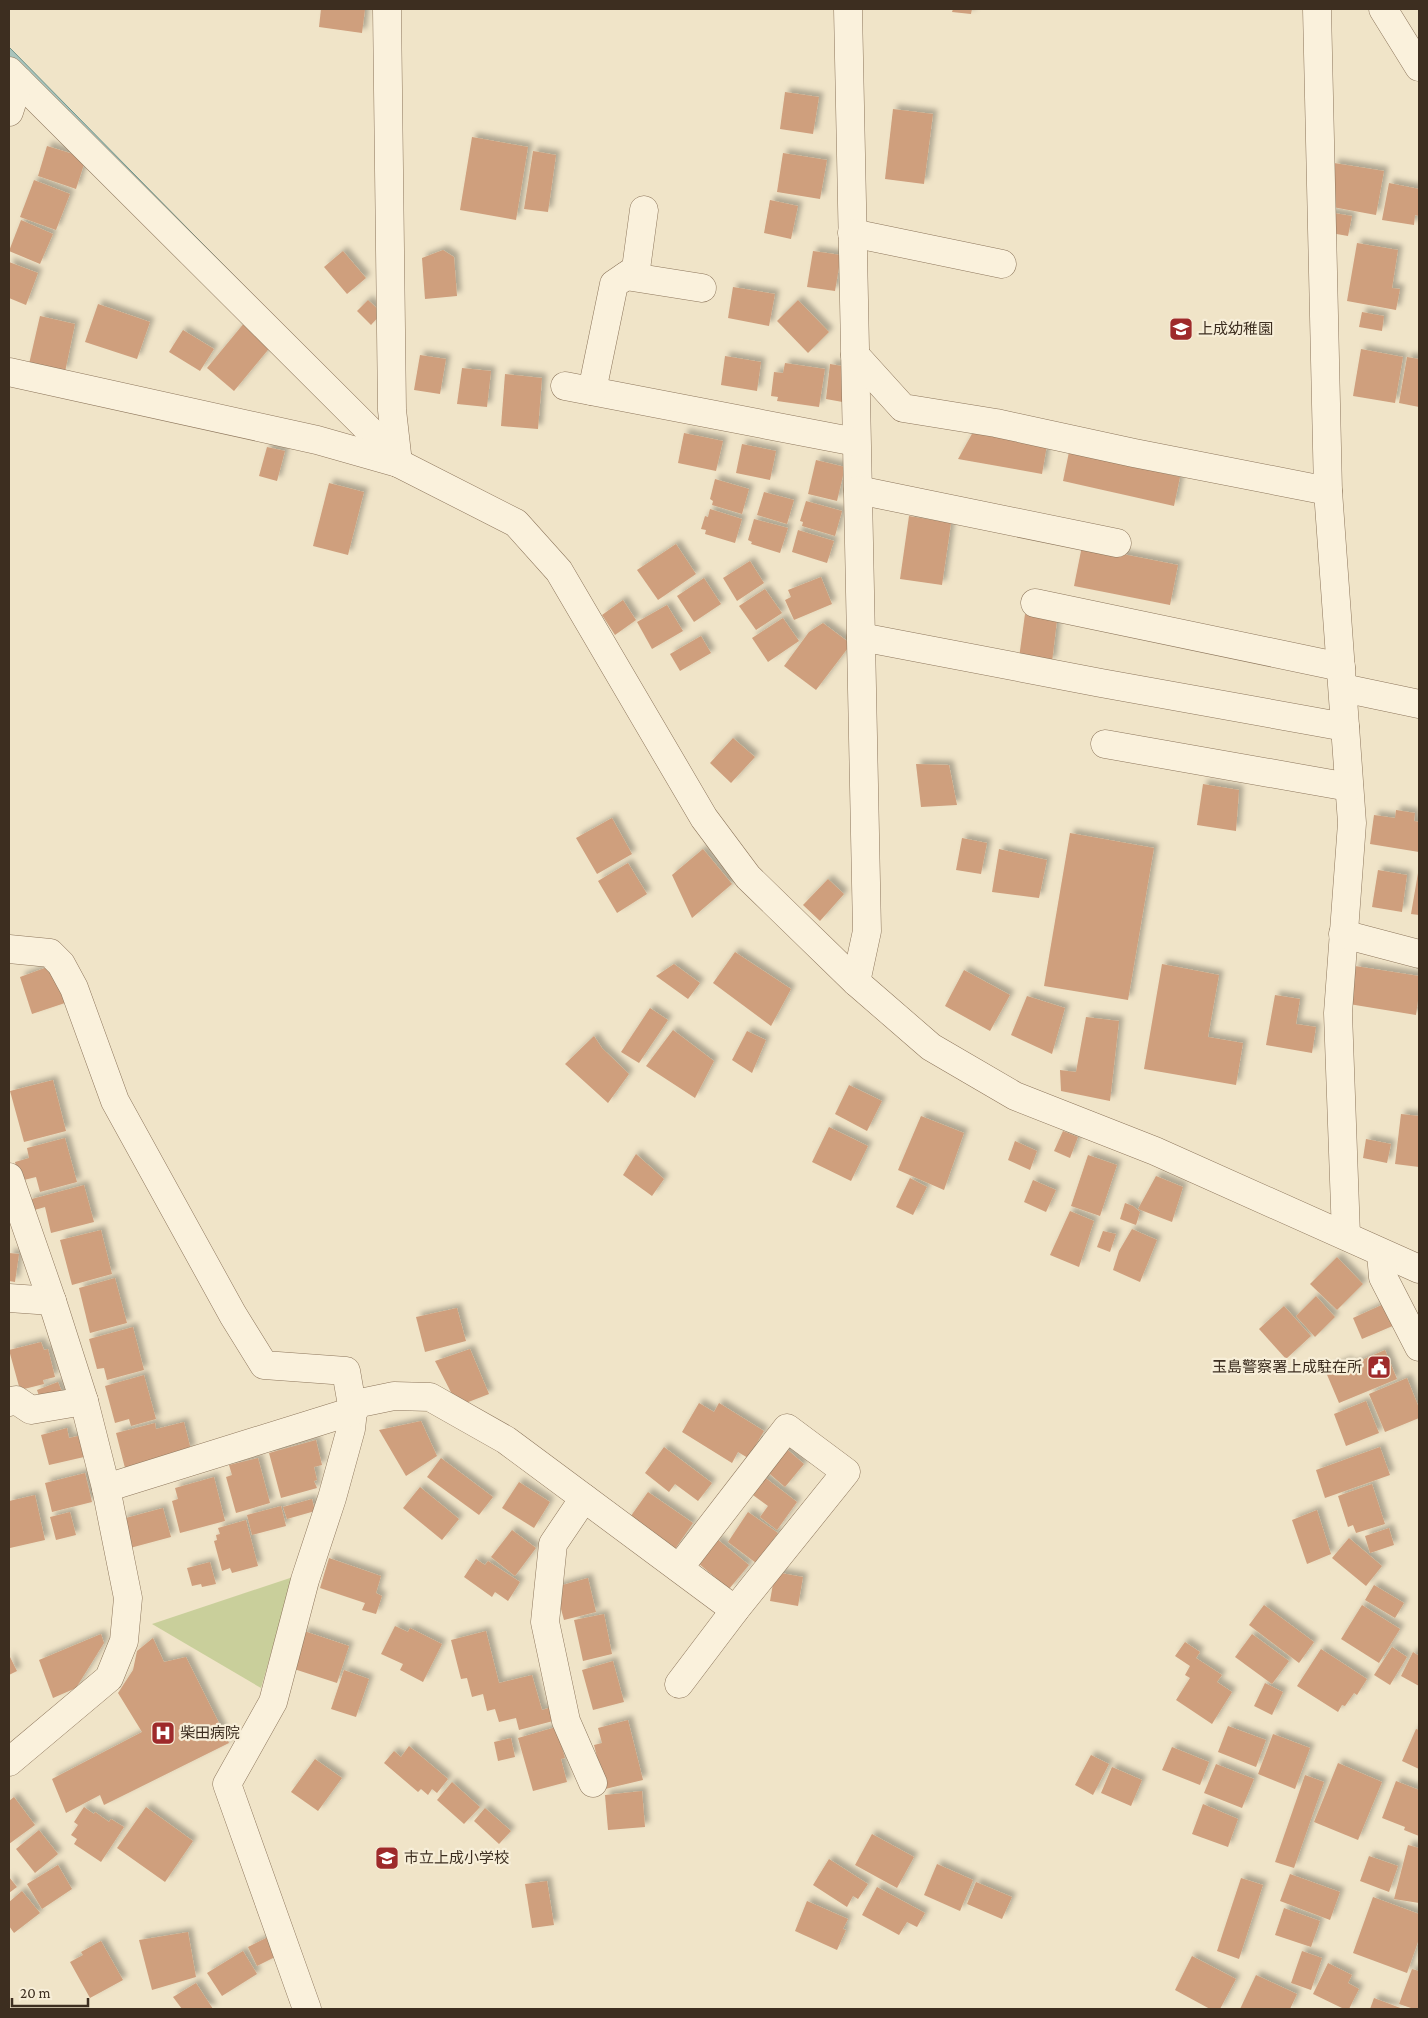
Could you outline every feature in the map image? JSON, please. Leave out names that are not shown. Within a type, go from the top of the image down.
[{"type":"street","points":[[387,9],[392,410],[398,463]]},
{"type":"street","points":[[848,9],[867,931],[856,982]]},
{"type":"street","points":[[1317,9],[1328,491],[1352,823],[1338,1013],[1346,1235]]},
{"type":"street","points":[[1383,9],[1419,67]]},
{"type":"street","points":[[14,76],[369,430],[398,463]]},
{"type":"street","points":[[9,112],[14,76]]},
{"type":"street","points":[[592,391],[614,284],[636,270],[644,210]]},
{"type":"street","points":[[852,233],[1002,264]]},
{"type":"street","points":[[626,276],[702,288]]},
{"type":"street","points":[[855,355],[903,408],[996,423],[1134,453],[1328,491]]},
{"type":"street","points":[[9,372],[317,440],[398,463],[516,523],[559,571],[704,818],[750,879],[856,982],[931,1048],[1016,1096],[1154,1151],[1419,1269]]},
{"type":"street","points":[[565,386],[856,442]]},
{"type":"street","points":[[858,490],[1117,543]]},
{"type":"street","points":[[1036,604],[1342,678],[1419,704]]},
{"type":"street","points":[[861,637],[1101,684],[1345,727]]},
{"type":"street","points":[[1105,744],[1349,788]]},
{"type":"street","points":[[1343,934],[1419,954]]},
{"type":"street","points":[[9,949],[50,953],[61,964],[74,988],[115,1101],[233,1315],[264,1365],[346,1371],[353,1411],[351,1429],[332,1498],[305,1580],[273,1702],[227,1784],[307,2009]]},
{"type":"street","points":[[9,1177],[52,1301],[84,1402],[106,1488],[128,1598],[124,1641],[108,1678],[9,1762]]},
{"type":"street","points":[[1381,1253],[1382,1277],[1419,1347]]},
{"type":"street","points":[[9,1298],[52,1301]]},
{"type":"street","points":[[106,1488],[353,1411],[360,1403],[394,1396],[430,1397],[506,1440],[735,1610]]},
{"type":"street","points":[[9,1402],[16,1400],[31,1410],[84,1402]]},
{"type":"street","points":[[679,1568],[787,1428],[846,1472],[735,1610],[679,1684]]},
{"type":"street","points":[[584,1498],[553,1544],[545,1622],[566,1721],[593,1783]]},
{"type":"green space","points":[[293,1577],[261,1688],[152,1624]]},
{"type":"water","points":[[9,47],[379,423],[9,58]]},
{"type":"building","points":[[321,9],[365,9],[362,33],[319,27]]},
{"type":"building","points":[[953,9],[972,9],[971,14],[952,12]]},
{"type":"building","points":[[785,92],[819,97],[813,134],[780,129]]},
{"type":"building","points":[[893,109],[933,114],[924,184],[885,179]]},
{"type":"building","points":[[472,137],[528,147],[516,220],[460,210]]},
{"type":"building","points":[[47,146],[86,158],[76,189],[38,176]]},
{"type":"building","points":[[533,151],[556,155],[548,212],[524,209]]},
{"type":"building","points":[[783,153],[827,160],[820,199],[777,192]]},
{"type":"building","points":[[1334,163],[1384,171],[1376,215],[1327,206]]},
{"type":"building","points":[[34,180],[70,194],[56,230],[20,217]]},
{"type":"building","points":[[1389,183],[1419,189],[1419,216],[1415,215],[1414,225],[1382,220]]},
{"type":"building","points":[[770,200],[798,206],[791,239],[764,233]]},
{"type":"building","points":[[1328,212],[1352,216],[1348,236],[1325,232]]},
{"type":"building","points":[[21,220],[53,234],[40,264],[9,251]]},
{"type":"building","points":[[1357,243],[1398,250],[1392,288],[1400,289],[1396,310],[1347,301]]},
{"type":"building","points":[[443,250],[454,257],[457,296],[425,299],[422,258]]},
{"type":"building","points":[[343,251],[366,278],[347,294],[324,267]]},
{"type":"building","points":[[813,251],[841,255],[835,291],[807,287]]},
{"type":"building","points":[[9,262],[38,273],[26,305],[9,298]]},
{"type":"building","points":[[733,287],[775,294],[769,326],[728,318]]},
{"type":"building","points":[[368,300],[382,313],[371,325],[357,311]]},
{"type":"building","points":[[798,300],[829,332],[808,353],[777,321]]},
{"type":"building","points":[[98,304],[150,322],[137,359],[85,342]]},
{"type":"building","points":[[1362,312],[1384,316],[1382,331],[1359,327]]},
{"type":"building","points":[[40,316],[75,324],[65,372],[29,364]]},
{"type":"building","points":[[245,322],[272,345],[234,391],[207,368]]},
{"type":"building","points":[[183,330],[214,349],[200,371],[169,352]]},
{"type":"building","points":[[1361,349],[1403,357],[1395,403],[1353,396]]},
{"type":"building","points":[[420,355],[446,359],[440,394],[414,390]]},
{"type":"building","points":[[725,356],[761,362],[757,391],[721,385]]},
{"type":"building","points":[[1407,357],[1419,359],[1419,407],[1399,403]]},
{"type":"building","points":[[785,363],[825,369],[819,407],[777,401],[778,397],[771,396],[774,372],[783,373]]},
{"type":"building","points":[[830,364],[854,368],[848,403],[826,399]]},
{"type":"building","points":[[462,368],[491,371],[487,407],[457,404]]},
{"type":"building","points":[[505,374],[542,378],[538,429],[501,426]]},
{"type":"building","points":[[973,432],[1047,445],[1042,474],[958,459]]},
{"type":"building","points":[[684,433],[723,441],[716,471],[678,463]]},
{"type":"building","points":[[742,444],[776,451],[770,480],[736,473]]},
{"type":"building","points":[[267,447],[285,451],[277,481],[259,476]]},
{"type":"building","points":[[1069,452],[1180,477],[1174,506],[1063,481]]},
{"type":"building","points":[[816,460],[845,467],[837,501],[808,494]]},
{"type":"building","points":[[715,479],[749,489],[742,514],[712,505],[713,501],[710,499]]},
{"type":"building","points":[[329,483],[364,492],[348,555],[313,546]]},
{"type":"building","points":[[764,492],[794,500],[787,524],[757,515]]},
{"type":"building","points":[[806,501],[842,511],[835,536],[802,526],[803,522],[800,521]]},
{"type":"building","points":[[710,509],[742,519],[735,543],[705,534],[706,530],[701,529],[705,516],[708,517]]},
{"type":"building","points":[[909,516],[951,523],[942,585],[900,579]]},
{"type":"building","points":[[754,519],[788,528],[780,553],[751,544],[752,542],[748,540]]},
{"type":"building","points":[[798,530],[834,541],[827,563],[792,552]]},
{"type":"building","points":[[676,544],[696,574],[658,600],[637,570]]},
{"type":"building","points":[[1082,546],[1178,565],[1170,605],[1074,586]]},
{"type":"building","points":[[750,561],[764,583],[737,601],[723,578]]},
{"type":"building","points":[[821,577],[832,604],[794,620],[785,600],[791,597],[788,590]]},
{"type":"building","points":[[704,578],[721,604],[694,622],[677,596]]},
{"type":"building","points":[[765,589],[782,613],[756,630],[739,606]]},
{"type":"building","points":[[623,600],[636,620],[615,635],[602,615]]},
{"type":"building","points":[[667,605],[683,631],[652,649],[637,622]]},
{"type":"building","points":[[1025,614],[1057,620],[1052,662],[1019,658]]},
{"type":"building","points":[[783,618],[799,641],[768,662],[752,638]]},
{"type":"building","points":[[823,623],[851,644],[816,690],[784,666],[809,632]]},
{"type":"building","points":[[701,636],[711,653],[680,671],[670,654]]},
{"type":"building","points":[[733,738],[755,757],[731,783],[710,763]]},
{"type":"building","points":[[916,764],[949,765],[957,805],[921,807]]},
{"type":"building","points":[[1203,784],[1239,790],[1236,831],[1197,825]]},
{"type":"building","points":[[1396,810],[1415,813],[1414,821],[1419,822],[1419,852],[1370,844],[1374,815],[1395,818]]},
{"type":"building","points":[[612,818],[632,854],[597,874],[576,838]]},
{"type":"building","points":[[1070,833],[1154,848],[1128,1000],[1044,986]]},
{"type":"building","points":[[962,838],[987,843],[981,874],[956,870]]},
{"type":"building","points":[[703,849],[732,884],[692,918],[672,875]]},
{"type":"building","points":[[999,849],[1047,860],[1039,898],[992,892]]},
{"type":"building","points":[[628,863],[647,894],[617,913],[598,881]]},
{"type":"building","points":[[1378,870],[1407,875],[1402,912],[1372,907]]},
{"type":"building","points":[[1419,873],[1419,915],[1411,914]]},
{"type":"building","points":[[828,879],[844,894],[820,921],[803,905]]},
{"type":"building","points":[[735,952],[791,989],[771,1026],[713,983]]},
{"type":"building","points":[[674,964],[700,983],[688,999],[656,976]]},
{"type":"building","points":[[1162,964],[1219,975],[1208,1037],[1243,1043],[1236,1085],[1144,1069]]},
{"type":"building","points":[[53,965],[65,1003],[32,1014],[20,977]]},
{"type":"building","points":[[1355,966],[1419,976],[1416,1015],[1349,1004]]},
{"type":"building","points":[[964,970],[1010,995],[990,1031],[945,1006]]},
{"type":"building","points":[[1275,995],[1300,999],[1296,1024],[1316,1027],[1312,1053],[1266,1045]]},
{"type":"building","points":[[1027,996],[1065,1008],[1052,1054],[1011,1035]]},
{"type":"building","points":[[650,1008],[668,1020],[639,1063],[621,1052]]},
{"type":"building","points":[[1086,1017],[1119,1021],[1110,1101],[1061,1091],[1060,1070],[1076,1072]]},
{"type":"building","points":[[673,1030],[714,1061],[695,1098],[646,1066]]},
{"type":"building","points":[[747,1031],[766,1040],[752,1073],[732,1060]]},
{"type":"building","points":[[594,1036],[602,1048],[629,1074],[608,1103],[565,1064]]},
{"type":"building","points":[[53,1080],[66,1131],[24,1142],[10,1091]]},
{"type":"building","points":[[849,1085],[882,1101],[867,1131],[835,1114]]},
{"type":"building","points":[[1401,1114],[1419,1116],[1419,1167],[1395,1164]]},
{"type":"building","points":[[921,1116],[964,1133],[944,1190],[898,1170]]},
{"type":"building","points":[[829,1127],[868,1146],[851,1181],[812,1162]]},
{"type":"building","points":[[1063,1131],[1078,1137],[1070,1158],[1054,1151]]},
{"type":"building","points":[[65,1138],[77,1182],[40,1192],[36,1177],[20,1181],[15,1162],[29,1158],[27,1148]]},
{"type":"building","points":[[1366,1139],[1391,1144],[1387,1163],[1363,1158]]},
{"type":"building","points":[[1015,1141],[1037,1151],[1030,1170],[1008,1160]]},
{"type":"building","points":[[636,1154],[664,1179],[652,1196],[623,1175]]},
{"type":"building","points":[[1088,1155],[1117,1165],[1100,1216],[1071,1206]]},
{"type":"building","points":[[1156,1176],[1183,1187],[1172,1222],[1138,1209]]},
{"type":"building","points":[[910,1178],[927,1187],[913,1215],[896,1207]]},
{"type":"building","points":[[1033,1180],[1056,1190],[1046,1212],[1024,1202]]},
{"type":"building","points":[[84,1185],[94,1222],[51,1233],[45,1207],[31,1211],[28,1200]]},
{"type":"building","points":[[1125,1203],[1133,1206],[1140,1212],[1136,1225],[1120,1219]]},
{"type":"building","points":[[1070,1211],[1094,1221],[1079,1267],[1050,1255]]},
{"type":"building","points":[[1132,1229],[1157,1240],[1140,1282],[1113,1270],[1119,1251]]},
{"type":"building","points":[[101,1230],[112,1274],[72,1285],[60,1240]]},
{"type":"building","points":[[1103,1231],[1116,1234],[1110,1252],[1097,1247]]},
{"type":"building","points":[[9,1253],[19,1254],[15,1282],[9,1281]]},
{"type":"building","points":[[1337,1257],[1363,1284],[1337,1310],[1310,1284]]},
{"type":"building","points":[[115,1278],[127,1323],[90,1333],[79,1288]]},
{"type":"building","points":[[1316,1296],[1335,1317],[1315,1337],[1296,1316]]},
{"type":"building","points":[[1386,1303],[1395,1325],[1362,1339],[1353,1318]]},
{"type":"building","points":[[1284,1306],[1311,1336],[1286,1359],[1259,1329]]},
{"type":"building","points":[[457,1308],[466,1341],[425,1352],[416,1317]]},
{"type":"building","points":[[133,1327],[144,1370],[107,1380],[104,1368],[97,1369],[89,1339]]},
{"type":"building","points":[[41,1342],[44,1350],[48,1349],[55,1377],[43,1380],[44,1384],[20,1390],[9,1350]]},
{"type":"building","points":[[470,1349],[489,1394],[458,1406],[435,1361]]},
{"type":"building","points":[[1385,1350],[1397,1379],[1339,1403],[1325,1370],[1348,1360],[1350,1365]]},
{"type":"building","points":[[144,1375],[156,1419],[131,1426],[129,1419],[115,1423],[105,1386]]},
{"type":"building","points":[[1407,1378],[1419,1408],[1419,1418],[1385,1432],[1369,1394]]},
{"type":"building","points":[[58,1382],[64,1397],[42,1405],[37,1390]]},
{"type":"building","points":[[1366,1401],[1379,1433],[1346,1446],[1334,1414]]},
{"type":"building","points":[[699,1403],[714,1412],[719,1403],[764,1431],[748,1458],[738,1452],[732,1463],[682,1432]]},
{"type":"building","points":[[421,1421],[437,1456],[406,1476],[379,1430]]},
{"type":"building","points":[[184,1422],[191,1450],[125,1468],[116,1433],[155,1423],[156,1429]]},
{"type":"building","points":[[67,1428],[69,1438],[78,1436],[84,1457],[49,1465],[41,1435]]},
{"type":"building","points":[[316,1440],[322,1465],[314,1467],[317,1480],[314,1481],[317,1488],[281,1498],[269,1453]]},
{"type":"building","points":[[782,1445],[804,1464],[785,1487],[763,1468]]},
{"type":"building","points":[[664,1447],[712,1483],[698,1501],[675,1484],[669,1492],[645,1473]]},
{"type":"building","points":[[1380,1447],[1390,1475],[1325,1498],[1316,1470]]},
{"type":"building","points":[[258,1458],[270,1503],[236,1513],[226,1477],[232,1475],[229,1465]]},
{"type":"building","points":[[441,1458],[493,1497],[479,1515],[427,1477]]},
{"type":"building","points":[[85,1473],[92,1502],[52,1512],[45,1483]]},
{"type":"building","points":[[759,1473],[797,1502],[777,1530],[760,1517],[768,1506],[746,1490]]},
{"type":"building","points":[[214,1477],[225,1521],[180,1533],[172,1501],[178,1499],[175,1488]]},
{"type":"building","points":[[519,1482],[550,1502],[534,1528],[502,1508]]},
{"type":"building","points":[[1372,1484],[1385,1524],[1356,1533],[1353,1525],[1348,1527],[1338,1496]]},
{"type":"building","points":[[420,1487],[459,1519],[442,1540],[403,1508]]},
{"type":"building","points":[[648,1492],[693,1523],[673,1552],[628,1520]]},
{"type":"building","points":[[35,1495],[45,1540],[10,1548],[9,1501]]},
{"type":"building","points":[[312,1499],[315,1511],[287,1519],[283,1507]]},
{"type":"building","points":[[281,1506],[286,1526],[252,1535],[247,1515]]},
{"type":"building","points":[[163,1508],[171,1537],[130,1548],[122,1519]]},
{"type":"building","points":[[1317,1510],[1331,1554],[1307,1564],[1292,1520]]},
{"type":"building","points":[[70,1512],[76,1535],[56,1540],[50,1517]]},
{"type":"building","points":[[748,1512],[778,1533],[756,1563],[728,1542]]},
{"type":"building","points":[[246,1520],[258,1566],[232,1573],[230,1568],[222,1571],[214,1541],[217,1540],[216,1535],[220,1534],[218,1528]]},
{"type":"building","points":[[1389,1528],[1394,1545],[1370,1553],[1365,1536]]},
{"type":"building","points":[[512,1530],[536,1548],[515,1576],[491,1557]]},
{"type":"building","points":[[1349,1538],[1382,1566],[1366,1586],[1332,1558]]},
{"type":"building","points":[[717,1539],[749,1565],[729,1589],[698,1563]]},
{"type":"building","points":[[329,1558],[381,1576],[376,1593],[382,1596],[376,1614],[362,1610],[365,1603],[320,1588]]},
{"type":"building","points":[[476,1559],[485,1565],[488,1561],[520,1582],[508,1601],[495,1592],[492,1597],[464,1577]]},
{"type":"building","points":[[210,1562],[216,1584],[202,1587],[201,1584],[192,1586],[187,1568]]},
{"type":"building","points":[[775,1572],[803,1577],[798,1606],[770,1601]]},
{"type":"building","points":[[588,1578],[596,1612],[564,1620],[555,1587]]},
{"type":"building","points":[[1374,1585],[1404,1603],[1395,1618],[1365,1600]]},
{"type":"building","points":[[1264,1605],[1314,1642],[1299,1663],[1249,1625]]},
{"type":"building","points":[[1362,1605],[1400,1629],[1379,1663],[1341,1639]]},
{"type":"building","points":[[604,1614],[612,1654],[583,1661],[574,1620]]},
{"type":"building","points":[[395,1626],[408,1632],[410,1628],[442,1644],[423,1682],[400,1670],[403,1664],[381,1654]]},
{"type":"building","points":[[304,1631],[349,1646],[337,1683],[291,1668]]},
{"type":"building","points":[[486,1631],[499,1683],[532,1675],[542,1710],[549,1708],[553,1721],[519,1730],[516,1718],[499,1722],[495,1709],[487,1711],[483,1694],[472,1697],[467,1678],[461,1679],[451,1640]]},
{"type":"building","points":[[101,1634],[104,1643],[76,1688],[53,1698],[39,1660]]},
{"type":"building","points":[[1252,1634],[1289,1661],[1272,1684],[1235,1657]]},
{"type":"building","points":[[153,1638],[164,1662],[186,1657],[229,1743],[104,1805],[100,1795],[66,1813],[52,1779],[142,1732],[118,1693],[133,1670],[137,1651]]},
{"type":"building","points":[[1185,1642],[1200,1652],[1196,1658],[1222,1675],[1217,1682],[1232,1692],[1212,1724],[1176,1700],[1190,1678],[1185,1675],[1190,1666],[1175,1656]]},
{"type":"building","points":[[1392,1647],[1407,1657],[1390,1685],[1374,1675]]},
{"type":"building","points":[[1321,1649],[1367,1679],[1357,1695],[1354,1693],[1338,1712],[1297,1686]]},
{"type":"building","points":[[1413,1652],[1419,1656],[1419,1686],[1401,1676]]},
{"type":"building","points":[[9,1655],[17,1671],[9,1675]]},
{"type":"building","points":[[613,1661],[624,1702],[593,1710],[582,1670]]},
{"type":"building","points":[[344,1670],[369,1679],[356,1717],[331,1709]]},
{"type":"building","points":[[1265,1683],[1283,1692],[1272,1715],[1254,1706]]},
{"type":"building","points":[[628,1720],[643,1780],[605,1789],[594,1745],[602,1743],[598,1728]]},
{"type":"building","points":[[1228,1726],[1266,1740],[1256,1767],[1218,1752]]},
{"type":"building","points":[[556,1727],[565,1758],[561,1759],[567,1782],[533,1791],[518,1738]]},
{"type":"building","points":[[1416,1729],[1419,1730],[1419,1769],[1402,1761]]},
{"type":"building","points":[[1273,1734],[1310,1748],[1295,1789],[1258,1774]]},
{"type":"building","points":[[511,1738],[515,1757],[498,1761],[494,1742]]},
{"type":"building","points":[[409,1746],[448,1779],[437,1793],[432,1789],[428,1795],[421,1789],[418,1792],[384,1763],[394,1751],[401,1757]]},
{"type":"building","points":[[1172,1747],[1209,1762],[1200,1785],[1162,1770]]},
{"type":"building","points":[[1091,1755],[1109,1764],[1093,1795],[1075,1785]]},
{"type":"building","points":[[315,1759],[342,1778],[318,1811],[291,1792]]},
{"type":"building","points":[[1338,1763],[1382,1782],[1358,1840],[1314,1822]]},
{"type":"building","points":[[1216,1764],[1254,1779],[1242,1808],[1204,1793]]},
{"type":"building","points":[[1112,1767],[1142,1780],[1131,1806],[1101,1793]]},
{"type":"building","points":[[1305,1775],[1324,1782],[1294,1868],[1275,1862]]},
{"type":"building","points":[[1396,1781],[1419,1790],[1419,1836],[1404,1830],[1405,1827],[1382,1818]]},
{"type":"building","points":[[452,1782],[480,1807],[464,1824],[437,1800]]},
{"type":"building","points":[[642,1791],[645,1827],[608,1830],[605,1795]]},
{"type":"building","points":[[14,1797],[35,1825],[9,1844],[9,1801]]},
{"type":"building","points":[[1203,1804],[1238,1819],[1228,1847],[1192,1834]]},
{"type":"building","points":[[84,1807],[109,1822],[111,1819],[124,1827],[101,1862],[74,1844],[77,1839],[71,1835],[78,1825],[74,1822]]},
{"type":"building","points":[[146,1807],[193,1841],[165,1882],[117,1848]]},
{"type":"building","points":[[485,1808],[511,1831],[499,1844],[474,1821]]},
{"type":"building","points":[[39,1830],[58,1854],[35,1873],[16,1849]]},
{"type":"building","points":[[872,1834],[914,1857],[897,1888],[855,1865]]},
{"type":"building","points":[[1408,1845],[1419,1848],[1419,1903],[1394,1899]]},
{"type":"building","points":[[1369,1856],[1398,1866],[1389,1892],[1360,1881]]},
{"type":"building","points":[[829,1859],[868,1884],[858,1899],[853,1896],[847,1907],[813,1885]]},
{"type":"building","points":[[937,1864],[973,1880],[960,1911],[924,1895]]},
{"type":"building","points":[[58,1865],[72,1889],[42,1909],[27,1884]]},
{"type":"building","points":[[1290,1874],[1340,1892],[1330,1920],[1280,1901]]},
{"type":"building","points":[[9,1877],[17,1887],[9,1893]]},
{"type":"building","points":[[1241,1878],[1263,1885],[1239,1959],[1217,1951]]},
{"type":"building","points":[[547,1881],[554,1925],[532,1928],[525,1884]]},
{"type":"building","points":[[976,1882],[1012,1897],[1002,1919],[967,1904]]},
{"type":"building","points":[[877,1887],[925,1913],[917,1927],[907,1922],[899,1935],[862,1915]]},
{"type":"building","points":[[22,1891],[40,1913],[14,1933],[9,1926],[9,1902]]},
{"type":"building","points":[[1373,1897],[1419,1914],[1419,1939],[1407,1973],[1353,1953]]},
{"type":"building","points":[[807,1901],[848,1919],[843,1929],[846,1930],[837,1950],[795,1931]]},
{"type":"building","points":[[1284,1908],[1320,1921],[1311,1947],[1275,1935]]},
{"type":"building","points":[[188,1932],[196,1977],[152,1990],[139,1940]]},
{"type":"building","points":[[272,1935],[281,1954],[257,1966],[248,1947]]},
{"type":"building","points":[[101,1941],[123,1980],[90,1998],[70,1962],[83,1955],[81,1952]]},
{"type":"building","points":[[243,1951],[257,1974],[222,1996],[207,1973]]},
{"type":"building","points":[[1302,1951],[1322,1958],[1311,1990],[1291,1983]]},
{"type":"building","points":[[1192,1956],[1236,1979],[1220,2009],[1210,2009],[1175,1990]]},
{"type":"building","points":[[1328,1963],[1352,1975],[1348,1983],[1359,1989],[1349,2009],[1344,2009],[1313,1994]]},
{"type":"building","points":[[1412,1969],[1419,1971],[1419,2009],[1399,2004]]},
{"type":"building","points":[[1256,1975],[1297,1994],[1290,2009],[1240,2009]]},
{"type":"building","points":[[196,1983],[213,2009],[182,2009],[173,1997]]},
{"type":"building","points":[[1374,1998],[1403,2009],[1370,2009]]},
{"type":"place","name":"上成幼稚園","points":[[1181,329]]},
{"type":"place","name":"玉島警察署上成駐在所","points":[[1379,1367]]},
{"type":"place","name":"柴田病院","points":[[163,1733]]},
{"type":"place","name":"市立上成小学校","points":[[387,1858]]}]
